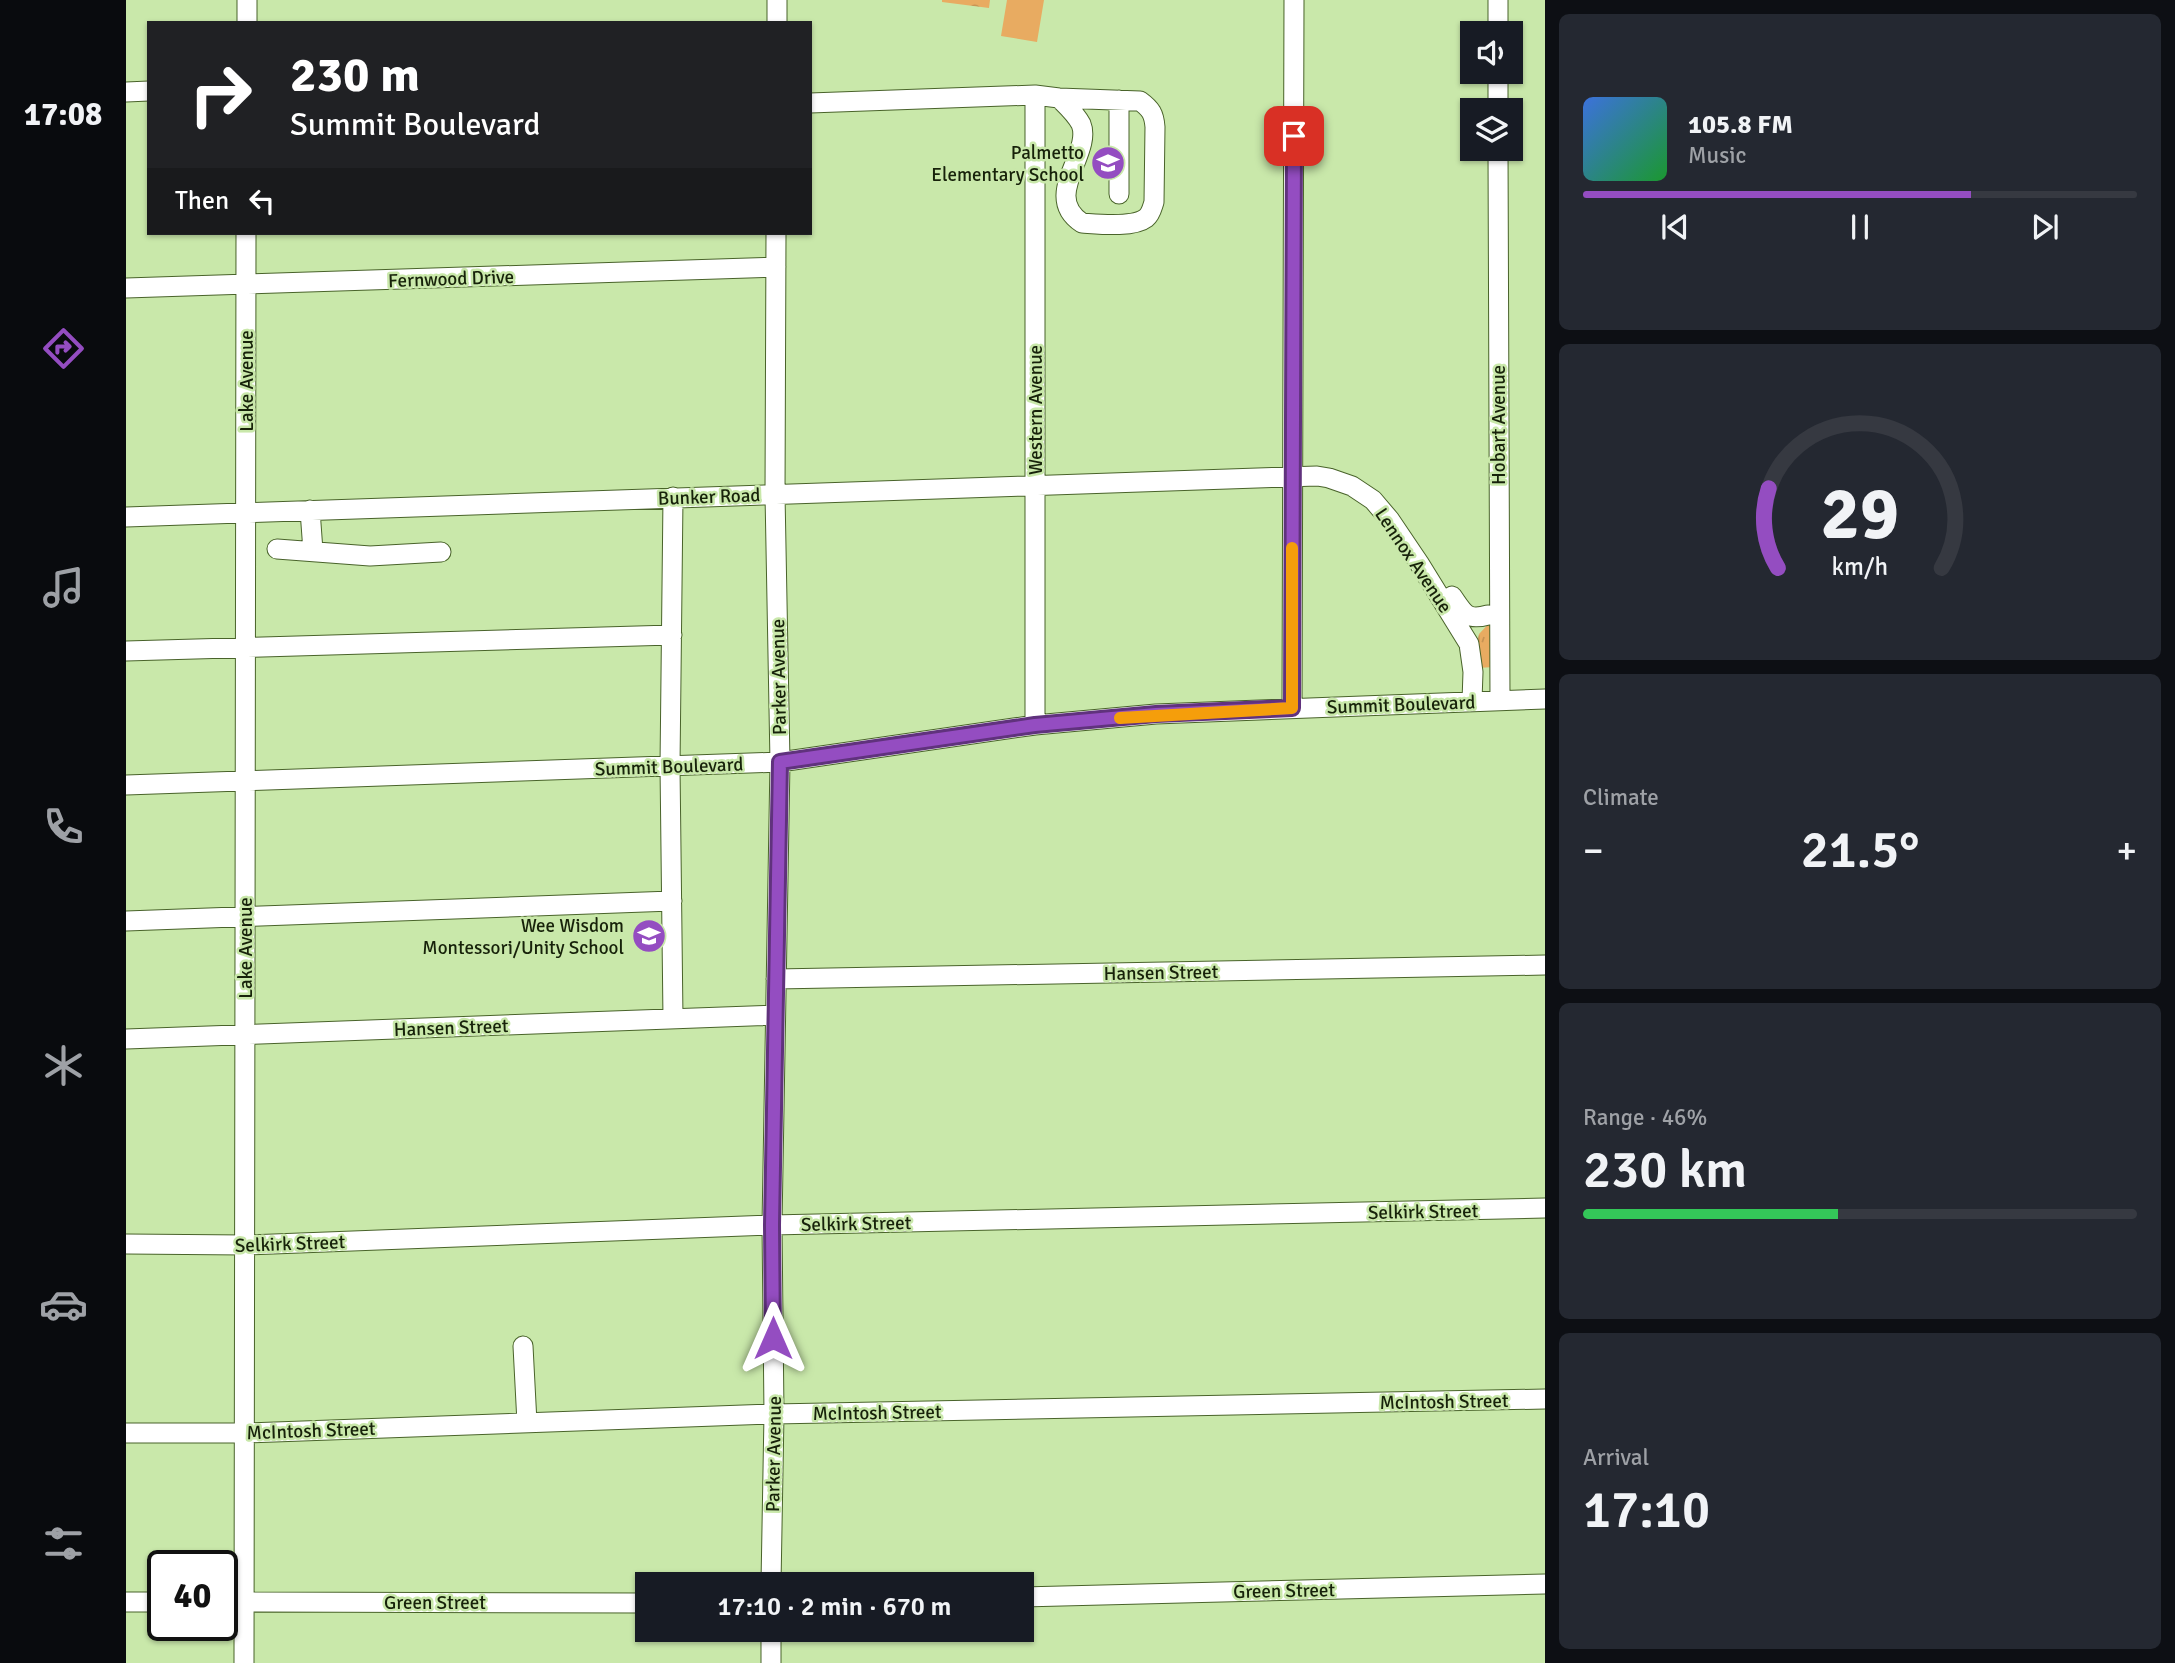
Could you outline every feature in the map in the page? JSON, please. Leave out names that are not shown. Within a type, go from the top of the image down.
[{"type":"street","points":[[247,0],[247,21]]},
{"type":"street","points":[[777,0],[777,21]]},
{"type":"street","points":[[1292,708],[1294,0]]},
{"type":"street","points":[[1498,0],[1498,21]]},
{"type":"street","points":[[126,92],[147,91]]},
{"type":"street","points":[[812,103],[1035,95],[1059,99],[1140,102],[1149,108],[1154,116],[1154,202],[1145,218],[1135,222],[1091,224],[1076,219],[1067,201],[1068,177],[1082,142],[1082,132],[1076,117],[1059,99]]},
{"type":"street","name":"Western Avenue","points":[[1035,95],[1035,725]]},
{"type":"street","points":[[1119,100],[1119,194]]},
{"type":"street","name":"Hobart Avenue","points":[[1498,161],[1500,700]]},
{"type":"street","name":"Lake Avenue","points":[[244,1663],[246,235]]},
{"type":"street","name":"Parker Avenue","points":[[771,1572],[774,1414],[772,1225],[780,762],[775,494],[776,235]]},
{"type":"street","name":"Fernwood Drive","points":[[126,289],[776,267]]},
{"type":"street","name":"Bunker Road","points":[[126,517],[1292,477]]},
{"type":"street","name":"Lennox Avenue","points":[[1292,477],[1329,478],[1352,486],[1382,509],[1469,643],[1473,672],[1472,701]]},
{"type":"street","points":[[673,497],[670,766],[673,1019]]},
{"type":"street","points":[[310,510],[313,551]]},
{"type":"street","points":[[277,549],[370,555],[441,552]]},
{"type":"street","points":[[1419,563],[1443,584],[1465,615],[1474,618],[1488,615]]},
{"type":"street","points":[[1469,643],[1473,628],[1488,615],[1498,583]]},
{"type":"street","points":[[126,652],[246,646],[672,635]]},
{"type":"street","name":"Summit Boulevard","points":[[126,785],[780,762],[1035,725],[1156,714],[1545,699]]},
{"type":"street","points":[[126,921],[672,901]]},
{"type":"street","name":"Hansen Street","points":[[776,979],[1545,965]]},
{"type":"street","name":"Hansen Street","points":[[126,1039],[775,1016]]},
{"type":"street","name":"Selkirk Street","points":[[126,1244],[245,1245],[772,1225],[1545,1208]]},
{"type":"street","points":[[523,1346],[527,1423]]},
{"type":"street","name":"McIntosh Street","points":[[126,1433],[245,1433],[774,1414],[1545,1399]]},
{"type":"street","name":"Green Street","points":[[1034,1597],[1545,1584]]},
{"type":"street","points":[[126,1602],[147,1602]]},
{"type":"street","name":"Green Street","points":[[238,1602],[635,1603]]},
{"type":"street","points":[[771,1642],[771,1663]]},
{"type":"green space","points":[[942,0],[990,0],[989,8]]},
{"type":"green space","points":[[1007,0],[1044,0],[1037,42],[1001,36]]},
{"type":"green space","points":[[1493,619],[1494,667],[1478,668],[1479,634]]},
{"type":"slow traffic","points":[[1120,718],[1292,708],[1292,548]]},
{"type":"place","name":"Palmetto Elementary School","points":[[1108,163]]},
{"type":"place","name":"Wee Wisdom Montessori/Unity School","points":[[649,936]]},
{"type":"route","points":[[773,1338],[772,1225],[780,762],[1035,725],[1156,714],[1292,708],[1294,136]]}]
